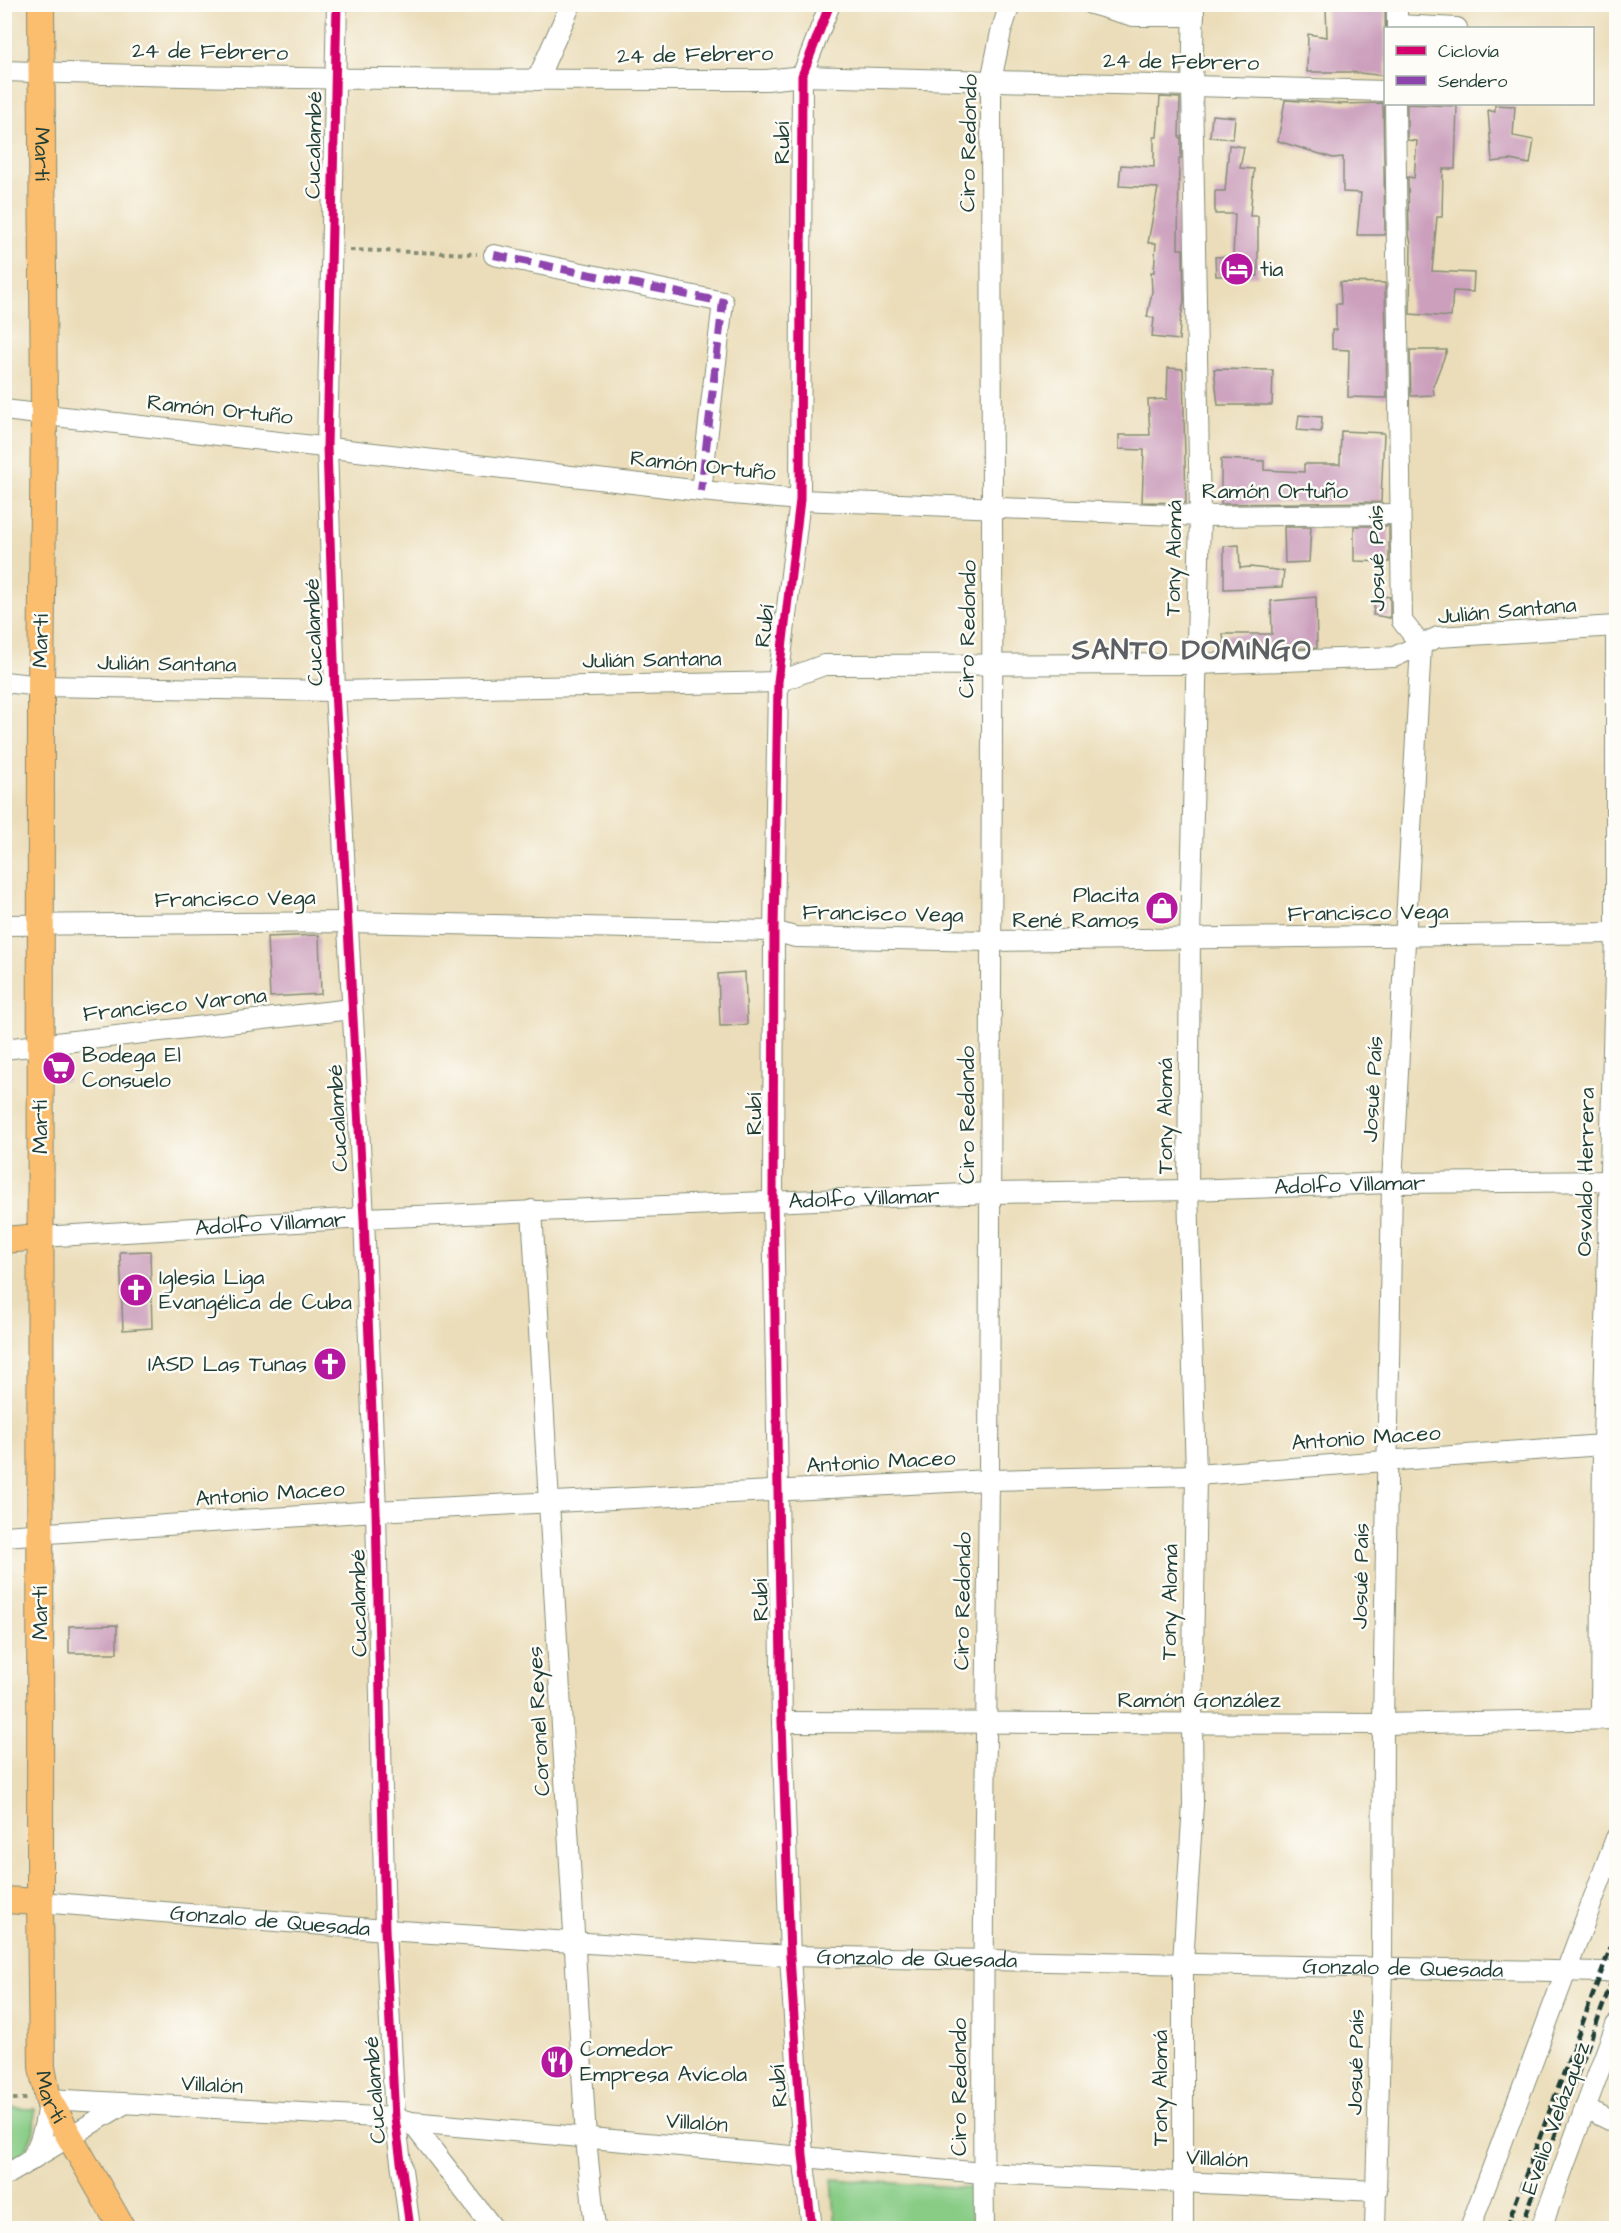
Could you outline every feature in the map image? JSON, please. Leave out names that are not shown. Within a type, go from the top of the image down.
[{"type":"main road","name":"Martí","points":[[41,4],[44,414],[40,1044],[42,2067],[48,2099],[122,2229]]},
{"type":"main road","name":"Adolfo Villamar","points":[[4,1240],[40,1238]]},
{"type":"main road","name":"Gonzalo de Quesada","points":[[4,1900],[40,1902]]},
{"type":"street","name":"Cucalambé","points":[[337,4],[327,446],[335,691],[364,1218],[376,1511],[385,1930],[403,2120],[410,2229]]},
{"type":"street","points":[[537,80],[571,4]]},
{"type":"street","name":"Rubí","points":[[812,2229],[803,2155],[790,1956],[782,1722],[773,1201],[774,931],[778,682],[800,500],[802,76],[830,4]]},
{"type":"street","name":"Ciro Redondo","points":[[984,2229],[983,1958],[989,1480],[993,508],[991,81],[1001,32],[1010,4]]},
{"type":"street","points":[[1091,4],[1133,16],[1194,10]]},
{"type":"street","points":[[1397,4],[1397,27]]},
{"type":"street","name":"Tony Alomá","points":[[1183,2229],[1183,1963],[1193,1804],[1196,1475],[1188,1190],[1190,938],[1200,516],[1192,87],[1194,10]]},
{"type":"street","name":"24 de Febrero","points":[[4,71],[335,79],[767,80],[802,76],[1384,91]]},
{"type":"street","name":"Josué País","points":[[1375,2229],[1382,1967],[1383,1724],[1392,1183],[1421,645],[1402,621],[1395,105]]},
{"type":"street","points":[[494,255],[723,302],[701,491]]},
{"type":"street","name":"Ramón Ortuño","points":[[4,410],[701,491],[800,500],[1200,516],[1400,514]]},
{"type":"street","name":"Julián Santana","points":[[4,682],[41,686],[335,691],[778,682],[824,665],[1197,664],[1394,657],[1438,637],[1616,626]]},
{"type":"street","name":"Osvaldo Herrera","points":[[1609,1719],[1616,933],[1616,626]]},
{"type":"street","name":"Francisco Vega","points":[[4,925],[348,922],[774,931],[795,937],[991,941],[1616,933]]},
{"type":"street","name":"Francisco Varona","points":[[4,1049],[351,1009]]},
{"type":"street","name":"Adolfo Villamar","points":[[40,1238],[532,1210],[990,1193],[1188,1190],[1392,1183],[1613,1181]]},
{"type":"street","name":"Coronel Reyes","points":[[532,1210],[551,1503],[586,2139],[595,2229]]},
{"type":"street","name":"Antonio Maceo","points":[[4,1536],[376,1511],[989,1480],[1196,1475],[1610,1444]]},
{"type":"street","name":"Ramón González","points":[[782,1722],[1383,1724],[1609,1719]]},
{"type":"street","points":[[1470,2229],[1617,1838]]},
{"type":"street","name":"Gonzalo de Quesada","points":[[40,1902],[385,1930],[790,1956],[1566,1971],[1617,1970]]},
{"type":"street","name":"Evelio Velázquez","points":[[1541,2229],[1617,2025]]},
{"type":"street","points":[[30,2161],[39,2145],[46,2123],[48,2099]]},
{"type":"street","name":"Villalón","points":[[48,2099],[403,2120],[586,2139],[803,2155],[983,2173],[1377,2191]]},
{"type":"street","points":[[4,2176],[124,2104]]},
{"type":"street","points":[[1585,2108],[1617,2123]]},
{"type":"street","points":[[403,2120],[493,2229]]},
{"type":"path","points":[[331,249],[494,255]]},
{"type":"green space","points":[[5,2108],[35,2109],[34,2131],[25,2152],[5,2164]]},
{"type":"green space","points":[[832,2179],[971,2188],[972,2228],[836,2228]]},
{"type":"building","points":[[1326,7],[1385,8],[1384,76],[1350,72],[1307,72],[1308,34],[1327,37]]},
{"type":"building","points":[[1160,97],[1180,98],[1178,249],[1183,249],[1184,301],[1179,340],[1152,337],[1154,318],[1147,317],[1152,292],[1151,272],[1154,272],[1156,243],[1148,243],[1158,188],[1119,186],[1121,165],[1154,167],[1154,137],[1157,137]]},
{"type":"building","points":[[1285,100],[1342,104],[1383,103],[1385,235],[1357,235],[1361,193],[1343,192],[1343,157],[1333,158],[1278,141]]},
{"type":"building","points":[[1407,105],[1457,106],[1455,169],[1443,169],[1442,217],[1437,217],[1432,271],[1474,273],[1473,292],[1453,291],[1451,317],[1410,314],[1411,243],[1408,177],[1414,178],[1417,141],[1407,140]]},
{"type":"building","points":[[1495,105],[1515,106],[1513,136],[1534,140],[1530,164],[1510,160],[1492,162],[1488,110],[1495,112]]},
{"type":"building","points":[[1212,115],[1235,117],[1233,139],[1210,137]]},
{"type":"building","points":[[1229,145],[1244,147],[1240,168],[1254,169],[1250,216],[1258,216],[1258,276],[1216,276],[1215,257],[1233,256],[1235,214],[1215,214],[1215,191],[1225,191]]},
{"type":"building","points":[[1340,282],[1385,283],[1387,398],[1348,397],[1349,350],[1332,349],[1332,330],[1336,330],[1336,304],[1341,304]]},
{"type":"building","points":[[1410,350],[1447,350],[1433,386],[1434,395],[1411,396]]},
{"type":"building","points":[[1168,368],[1183,369],[1186,503],[1142,502],[1144,450],[1119,449],[1119,435],[1150,435],[1148,400],[1167,399]]},
{"type":"building","points":[[1214,369],[1273,370],[1272,405],[1218,405]]},
{"type":"building","points":[[1299,415],[1322,417],[1321,432],[1297,430]]},
{"type":"building","points":[[1341,431],[1384,433],[1381,502],[1221,504],[1221,459],[1264,461],[1264,470],[1304,472],[1304,464],[1340,464]]},
{"type":"building","points":[[1354,526],[1389,526],[1389,562],[1354,561]]},
{"type":"building","points":[[1284,527],[1311,527],[1309,562],[1285,563]]},
{"type":"building","points":[[1239,545],[1240,568],[1284,571],[1282,587],[1224,589],[1224,546]]},
{"type":"building","points":[[1376,595],[1390,597],[1390,618],[1373,615]]},
{"type":"building","points":[[1316,597],[1317,648],[1225,651],[1223,634],[1272,634],[1271,601]]},
{"type":"building","points":[[319,935],[321,994],[270,997],[267,937]]},
{"type":"building","points":[[745,972],[747,1025],[720,1026],[718,974]]},
{"type":"building","name":"Bodega El Consuelo","points":[[56,1056],[67,1056],[67,1081],[56,1081]]},
{"type":"building","name":"Iglesia Liga Evangélica de Cuba","points":[[150,1251],[152,1328],[123,1330],[120,1252]]},
{"type":"building","points":[[117,1625],[117,1653],[69,1653],[69,1626]]},
{"type":"railway","points":[[1506,2228],[1616,1933]]},
{"type":"railway","points":[[1521,2228],[1616,1970]]},
{"type":"marked path","points":[[494,255],[723,302],[701,491]]},
{"type":"cycle path","points":[[337,4],[327,446],[335,691],[364,1218],[376,1511],[385,1930],[395,2118],[410,2228]]},
{"type":"cycle path","points":[[812,2228],[803,2155],[790,1956],[782,1722],[773,1201],[774,931],[778,682],[800,500],[802,76],[830,4]]},
{"type":"place","name":"tia","points":[[1237,269]]},
{"type":"place","name":"Placita René Ramos","points":[[1162,908]]},
{"type":"place","name":"Bodega El Consuelo","points":[[59,1068]]},
{"type":"place","name":"Iglesia Liga Evangélica de Cuba","points":[[136,1290]]},
{"type":"place","name":"IASD Las Tunas","points":[[330,1364]]},
{"type":"place","name":"Comedor Empresa Avícola","points":[[557,2062]]},
{"type":"district","name":"SANTO DOMINGO","points":[[1192,650]]}]
